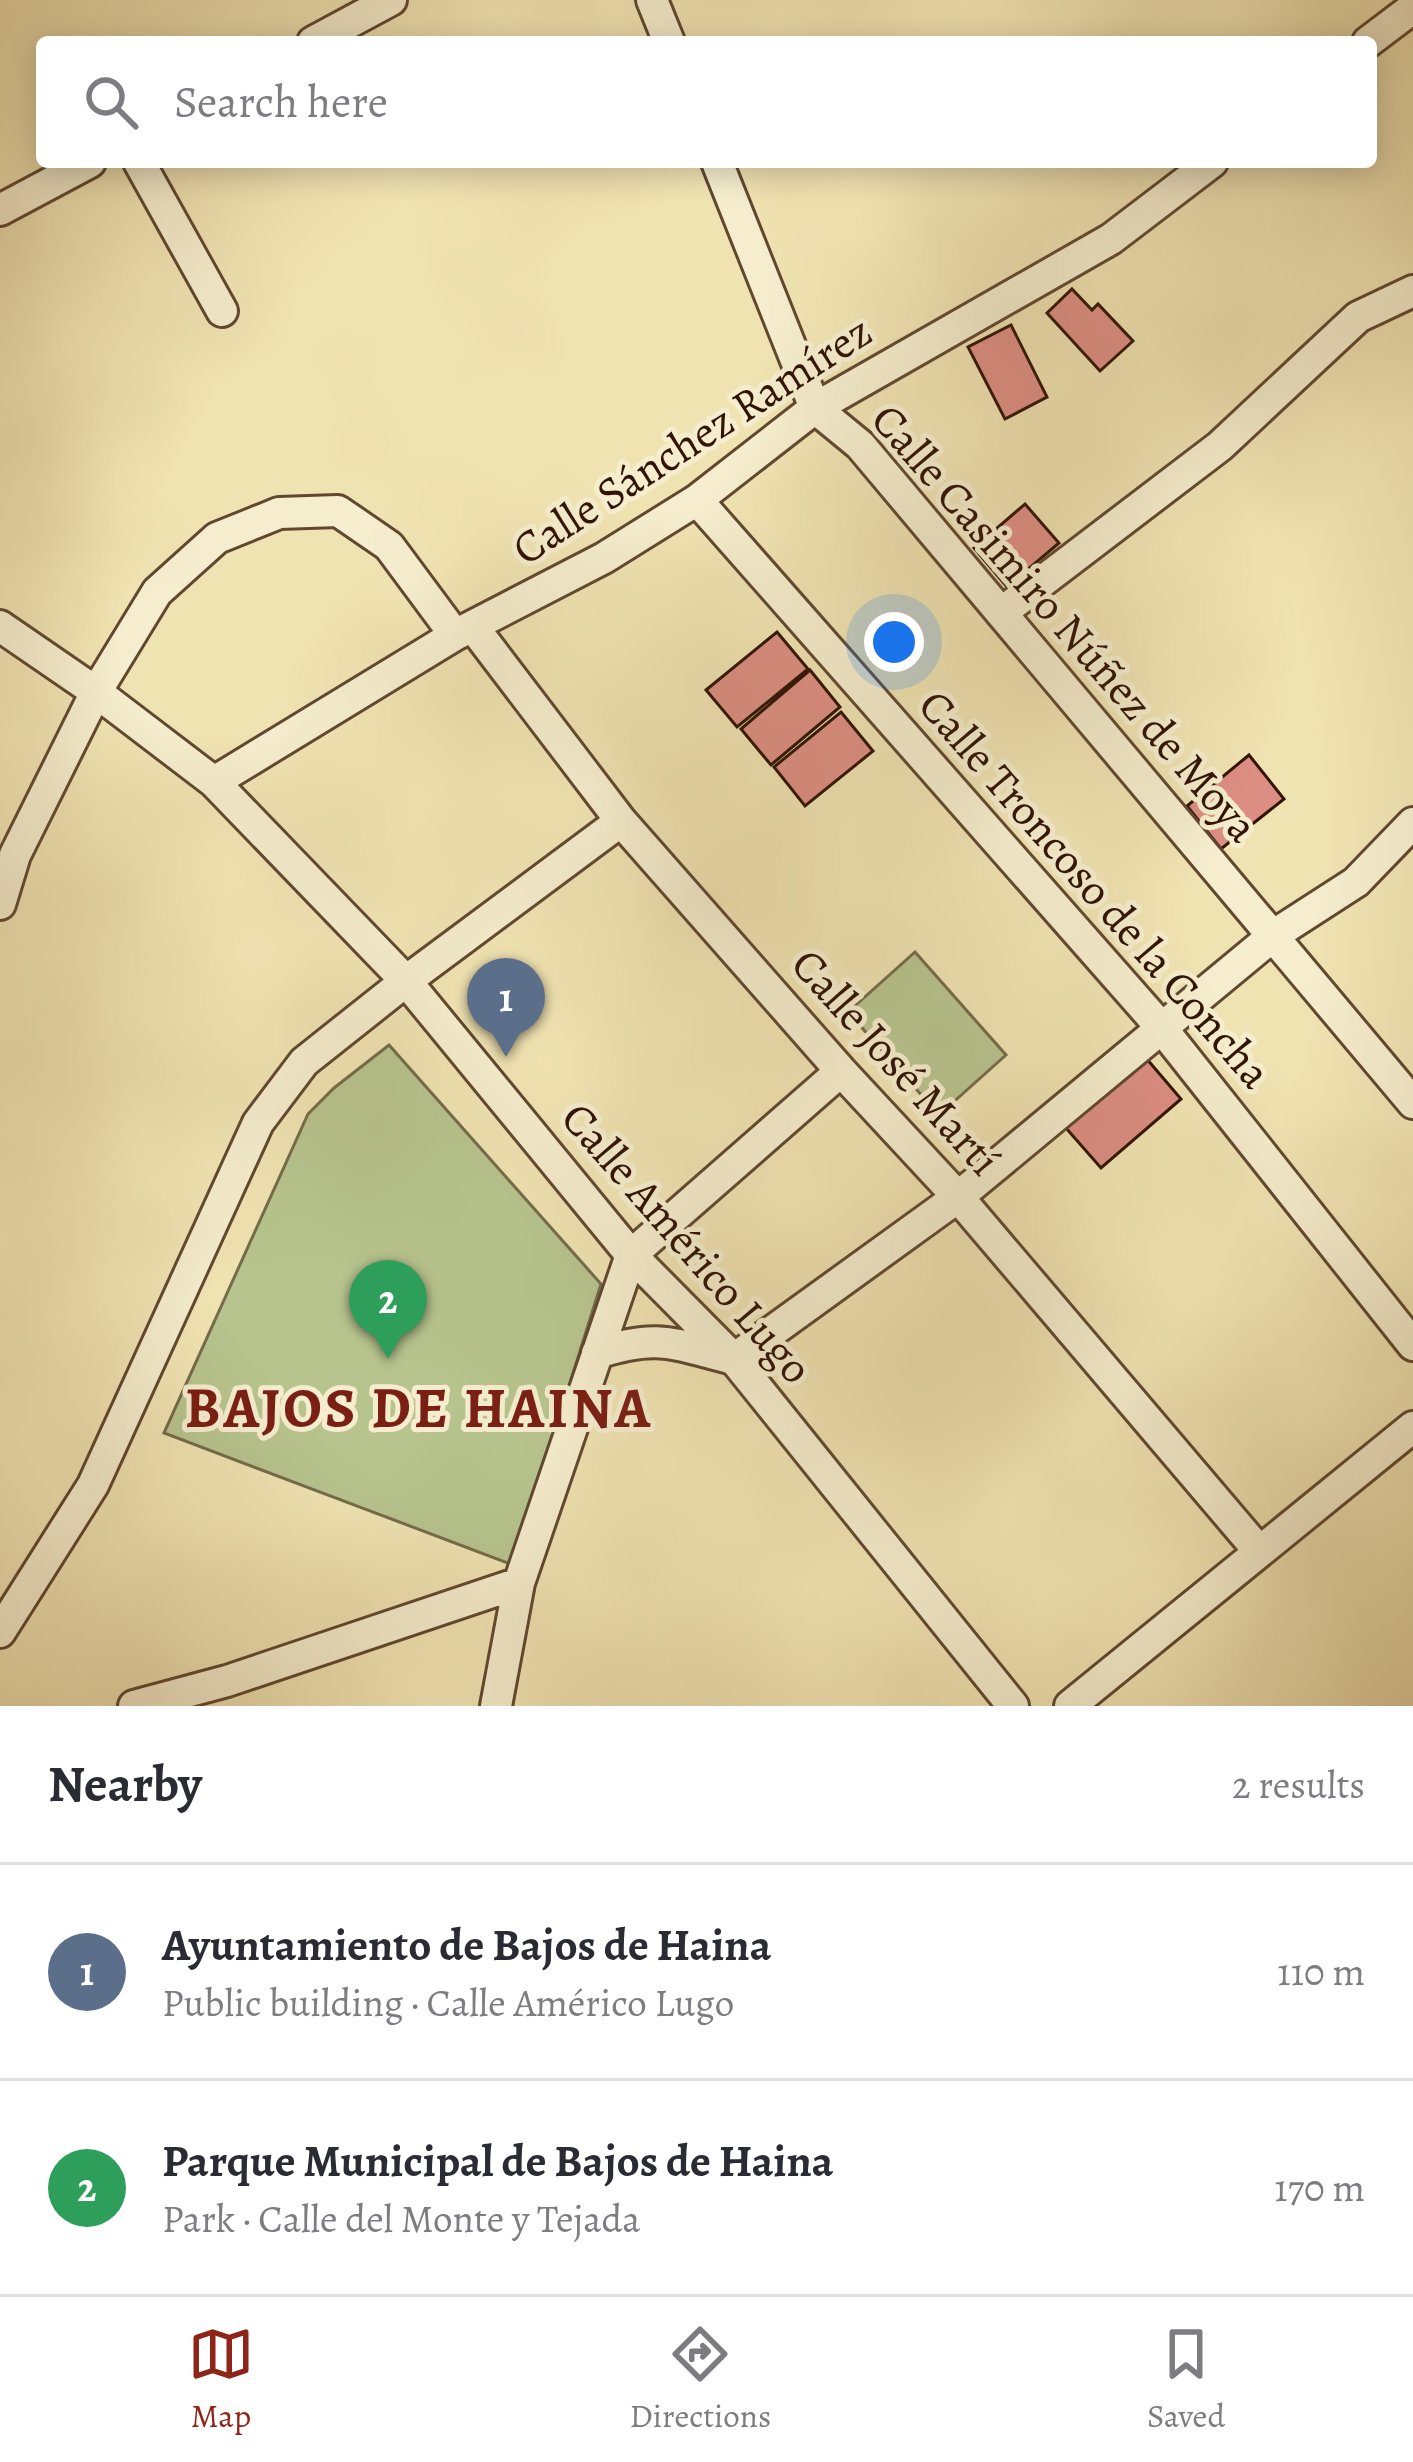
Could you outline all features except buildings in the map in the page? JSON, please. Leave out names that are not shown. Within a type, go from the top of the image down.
[{"type":"street","points":[[324,36],[391,0]]},
{"type":"street","points":[[652,0],[667,36]]},
{"type":"street","points":[[1377,36],[1413,8]]},
{"type":"street","points":[[0,210],[79,168]]},
{"type":"street","points":[[142,168],[222,311]]},
{"type":"street","name":"Calle Casimiro Núñez de Moya","points":[[719,168],[815,408],[860,445],[1413,1103]]},
{"type":"street","name":"Calle Sánchez Ramírez","points":[[214,782],[465,632],[604,558],[697,500],[815,408],[1112,239],[1204,168]]},
{"type":"street","points":[[1001,613],[1220,446],[1358,316],[1413,291]]},
{"type":"street","name":"Calle Troncoso de la Concha","points":[[697,500],[1160,1026],[1413,1345]]},
{"type":"street","name":"Calle José Martí","points":[[0,904],[15,855],[96,692],[157,592],[217,538],[279,513],[338,511],[389,546],[621,821],[958,1196],[1259,1552]]},
{"type":"street","name":"Calle Américo Lugo","points":[[0,626],[214,782],[406,981],[631,1255],[734,1360],[1013,1706]]},
{"type":"street","points":[[0,1632],[93,1485],[258,1123],[304,1062],[621,821]]},
{"type":"street","points":[[597,1353],[650,1340],[734,1360],[958,1196],[1274,934],[1356,882],[1413,823]]},
{"type":"street","points":[[496,1706],[519,1583],[631,1255],[841,1071]]},
{"type":"street","points":[[1070,1706],[1413,1427]]},
{"type":"street","points":[[134,1706],[227,1681],[519,1583]]},
{"type":"green space","points":[[915,952],[1006,1055],[939,1115],[848,1012]]},
{"type":"green space","points":[[389,1045],[601,1284],[513,1565],[164,1433],[308,1114]]},
{"type":"place","name":"Ayuntamiento de Bajos de Haina","points":[[506,1057]]},
{"type":"place","name":"Parque Municipal de Bajos de Haina","points":[[388,1359]]},
{"type":"district","name":"BAJOS DE HAINA","points":[[419,1408]]}]
